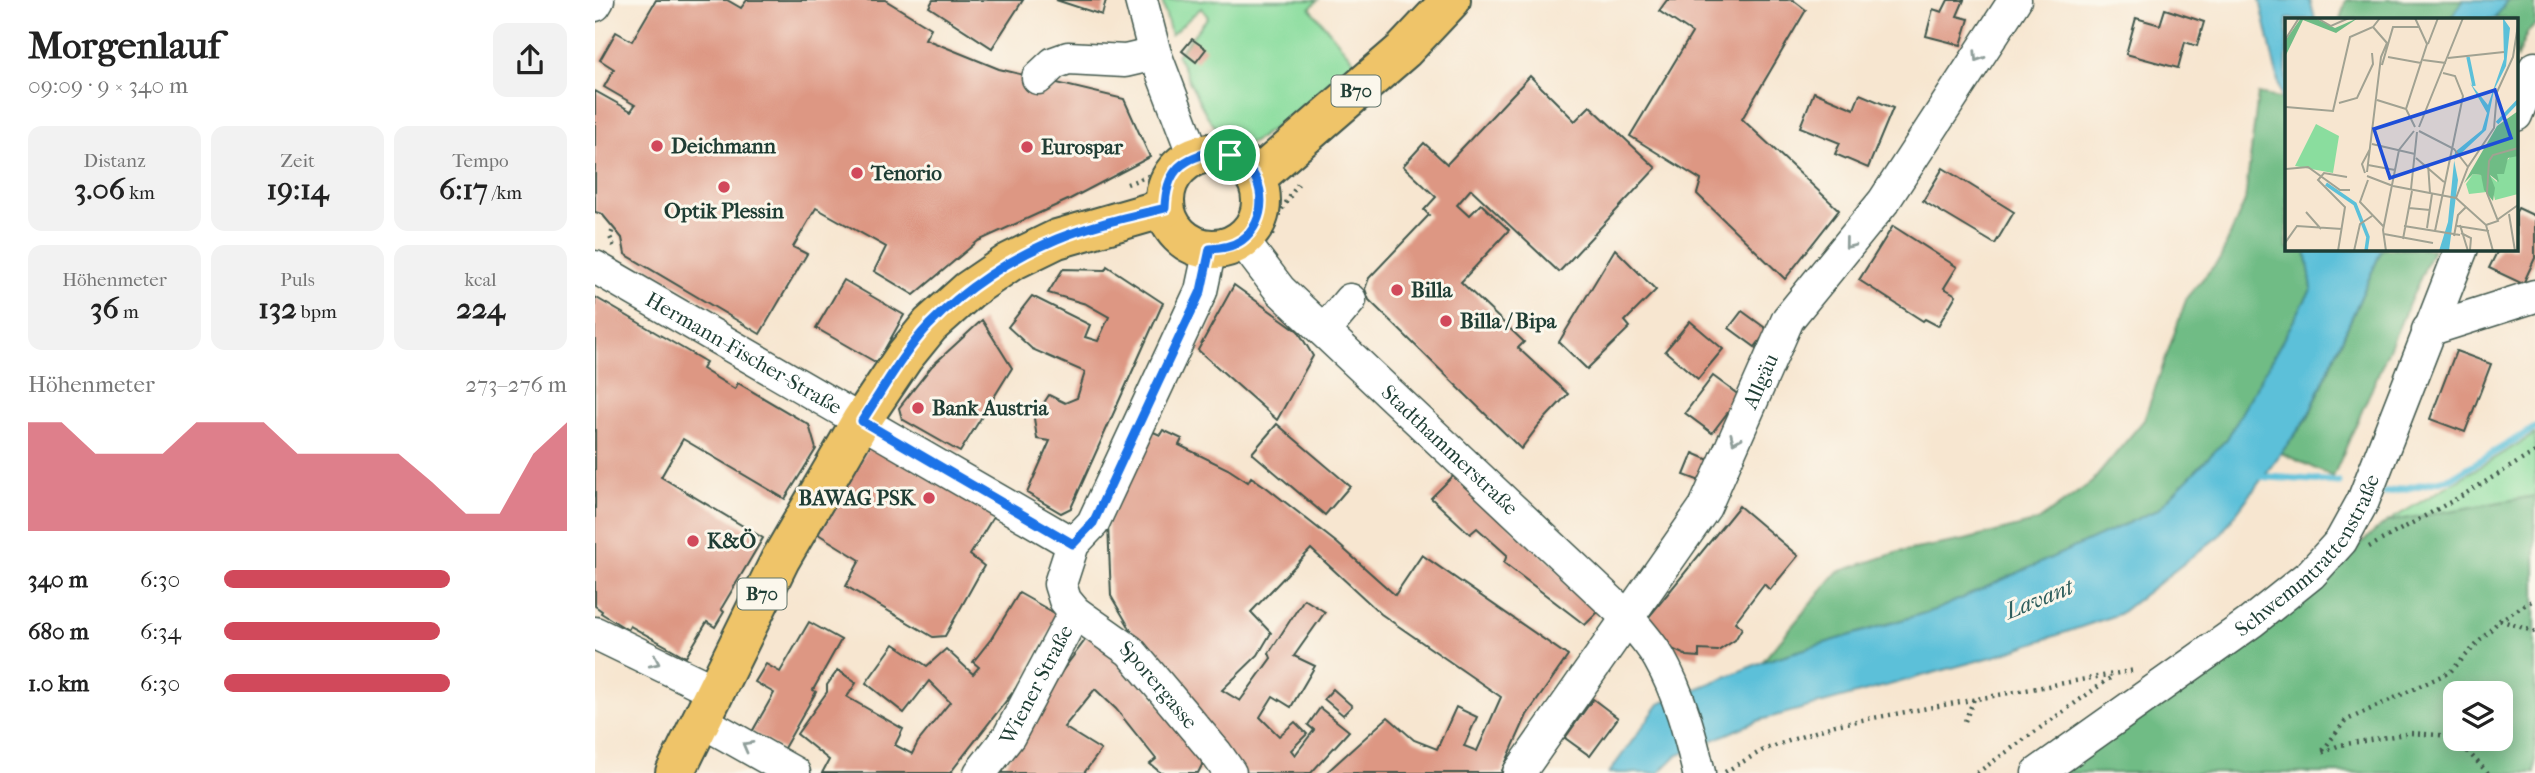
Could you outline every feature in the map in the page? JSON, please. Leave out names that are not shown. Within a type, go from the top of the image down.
[{"type":"main road","name":"B70","points":[[1256,178],[1404,50],[1451,0]]},
{"type":"main road","points":[[1212,152],[1230,155],[1245,164],[1256,178],[1261,195],[1260,212],[1254,228],[1242,243],[1194,246],[1180,236],[1170,223],[1165,208],[1165,192],[1170,177],[1194,156],[1212,152]]},
{"type":"main road","name":"B70","points":[[675,773],[767,585],[862,421],[904,357],[929,325],[969,290],[1010,262],[1057,239],[1165,208]]},
{"type":"street","points":[[595,5],[598,0]]},
{"type":"street","points":[[1141,0],[1155,54],[1194,156]]},
{"type":"street","name":"Allgäu","points":[[1519,773],[1705,507],[1788,318],[1884,201],[2015,0]]},
{"type":"street","points":[[1038,78],[1061,59],[1125,61],[1155,54]]},
{"type":"street","points":[[2518,111],[2535,68]]},
{"type":"street","name":"Stadthammerstraße","points":[[1242,243],[1280,290],[1629,619],[1658,657],[1686,723],[1699,773]]},
{"type":"street","name":"Wiener Straße","points":[[980,773],[1009,736],[1075,612],[1065,600],[1061,584],[1073,544],[1093,523],[1201,291],[1242,243]]},
{"type":"street","name":"Schwemmtrattenstraße","points":[[2038,773],[2251,622],[2311,574],[2341,541],[2363,501],[2461,250]]},
{"type":"street","name":"Hermann-Fischer-Straße","points":[[595,267],[1073,544]]},
{"type":"street","points":[[2428,330],[2535,296]]},
{"type":"street","points":[[1324,331],[1350,300]]},
{"type":"street","name":"Sporergasse","points":[[1075,612],[1130,651],[1216,766]]},
{"type":"street","points":[[595,634],[708,706],[794,773]]},
{"type":"path","points":[[1118,188],[1156,173],[1163,156],[1158,144]]},
{"type":"path","points":[[1242,243],[1275,220],[1301,180]]},
{"type":"path","points":[[2363,550],[2535,452]]},
{"type":"path","points":[[2488,773],[2453,736],[2411,733],[2340,745],[2321,753],[2345,721],[2450,672],[2500,620],[2535,599]]},
{"type":"path","points":[[2500,620],[2535,632]]},
{"type":"path","points":[[1723,773],[1763,750],[1835,725],[2117,673],[1977,773]]},
{"type":"path","points":[[1965,721],[1974,698]]},
{"type":"green space","points":[[1162,0],[1318,0],[1310,8],[1360,68],[1253,142],[1239,143],[1227,138],[1206,113],[1177,55],[1208,17],[1201,8],[1171,35]]},
{"type":"green space","points":[[2346,0],[2464,0],[2451,18],[2340,18]]},
{"type":"green space","points":[[2507,0],[2535,0],[2535,25],[2527,33],[2518,54],[2518,18],[2496,18]]},
{"type":"green space","points":[[2258,94],[2284,99],[2285,250],[2306,250],[2312,288],[2227,439],[2157,510],[1938,609],[1762,662],[1837,572],[1899,552],[1965,540],[2038,521],[2092,482],[2144,420],[2187,297],[2220,259],[2245,201]]},
{"type":"green space","points":[[2382,250],[2433,250],[2333,477],[2281,453],[2308,418]]},
{"type":"green space","points":[[2535,434],[2535,496],[2387,522]]},
{"type":"green space","points":[[2535,496],[2535,773],[2052,773],[2203,668],[2387,522]]},
{"type":"water","points":[[2260,0],[2310,0],[2315,18],[2285,18],[2285,112]]},
{"type":"water","points":[[2464,0],[2507,0],[2496,18],[2451,18]]},
{"type":"water","name":"Lavant","points":[[2306,250],[2382,250],[2307,418],[2220,535],[2119,614],[1999,655],[1757,721],[1676,756],[1659,773],[1609,773],[1659,704],[1762,662],[1938,609],[2157,510],[2227,439],[2312,288]]},
{"type":"building","name":"Tenorio","points":[[656,0],[727,0],[741,8],[747,0],[885,0],[931,28],[925,39],[999,69],[1124,99],[1150,157],[1070,199],[978,241],[914,295],[874,271],[886,247],[816,208],[793,247],[807,254],[760,334],[625,254],[622,238],[602,214],[595,212],[595,91],[631,111],[635,105],[604,87],[614,69],[600,60],[616,32],[632,41]]},
{"type":"building","points":[[933,0],[1023,0],[992,48],[929,7]]},
{"type":"building","points":[[1056,0],[1106,0],[1102,15]]},
{"type":"building","points":[[1667,0],[1793,0],[1806,10],[1742,119],[1839,210],[1785,279],[1697,194],[1701,180],[1630,136],[1692,33],[1659,11]]},
{"type":"building","points":[[1948,0],[1964,0],[1957,16],[1969,19],[1961,45],[1926,36],[1933,9],[1942,12]]},
{"type":"building","points":[[2165,9],[2204,22],[2197,46],[2185,42],[2178,68],[2126,54],[2136,18],[2160,25]]},
{"type":"building","points":[[1192,39],[1206,49],[1196,62],[1182,51]]},
{"type":"building","points":[[1530,76],[1575,121],[1590,106],[1656,168],[1559,272],[1471,189],[1457,205],[1469,216],[1481,204],[1509,230],[1461,282],[1524,342],[1518,348],[1568,394],[1521,449],[1369,300],[1365,289],[1369,278],[1429,215],[1424,210],[1436,197],[1403,166],[1424,143],[1447,164]]},
{"type":"building","points":[[1814,92],[1854,109],[1860,94],[1893,108],[1868,168],[1835,154],[1840,143],[1800,127]]},
{"type":"building","points":[[1943,168],[2014,212],[1995,244],[1923,201]]},
{"type":"building","points":[[2518,208],[2535,216],[2535,258],[2523,284],[2489,268],[2498,250],[2518,250]]},
{"type":"building","points":[[1893,226],[1957,267],[1944,288],[1956,295],[1938,326],[1925,319],[1923,321],[1859,280]]},
{"type":"building","points":[[1615,249],[1656,290],[1625,321],[1630,327],[1587,369],[1559,342]]},
{"type":"building","points":[[1107,266],[1163,303],[1071,508],[1061,513],[1027,493],[1050,441],[1037,439],[1034,418],[1049,395],[1065,403],[1077,398],[1085,372],[1032,349],[1008,327],[1032,296],[1090,325],[1085,337],[1098,341],[1109,317],[1086,304],[1048,293],[1063,269],[1105,270]]},
{"type":"building","points":[[844,280],[904,315],[877,363],[816,328]]},
{"type":"building","points":[[1234,285],[1298,331],[1313,356],[1277,420],[1198,350]]},
{"type":"building","points":[[595,297],[706,362],[702,369],[735,389],[738,383],[809,425],[816,449],[785,499],[683,439],[661,477],[763,538],[721,609],[724,612],[715,627],[707,622],[686,657],[630,626],[628,630],[601,613],[595,606]]},
{"type":"building","points":[[1742,311],[1768,330],[1755,347],[1729,328]]},
{"type":"building","points":[[982,320],[1012,368],[960,452],[902,419],[899,408],[932,366]]},
{"type":"building","points":[[1690,321],[1723,349],[1698,379],[1665,351]]},
{"type":"building","points":[[2456,351],[2491,364],[2465,432],[2430,419]]},
{"type":"building","points":[[1713,376],[1740,396],[1712,433],[1685,413]]},
{"type":"building","points":[[1277,424],[1350,486],[1325,515],[1252,453]]},
{"type":"building","points":[[1149,430],[1160,435],[1163,430],[1182,439],[1179,445],[1248,482],[1251,477],[1266,487],[1337,543],[1395,595],[1422,555],[1568,656],[1527,715],[1501,773],[1326,773],[1388,717],[1414,740],[1437,749],[1456,707],[1477,717],[1464,746],[1477,751],[1501,697],[1381,614],[1311,549],[1251,612],[1271,633],[1258,655],[1222,690],[1240,701],[1271,658],[1269,653],[1304,599],[1325,612],[1294,656],[1315,666],[1291,707],[1273,696],[1260,717],[1279,736],[1295,722],[1307,734],[1291,750],[1295,755],[1314,730],[1308,725],[1320,708],[1349,731],[1311,773],[1240,773],[1145,654],[1111,596],[1108,524]]},
{"type":"building","points":[[870,444],[995,514],[970,555],[984,566],[945,636],[933,637],[846,586],[860,560],[818,534]]},
{"type":"building","points":[[1693,453],[1709,460],[1700,481],[1684,475]]},
{"type":"building","points":[[1453,476],[1602,608],[1585,625],[1504,563],[1507,555],[1477,528],[1470,534],[1431,498]]},
{"type":"building","points":[[1739,506],[1798,556],[1770,590],[1764,584],[1735,622],[1742,628],[1735,640],[1718,651],[1699,650],[1699,657],[1687,656],[1668,647],[1648,618]]},
{"type":"building","points":[[1019,593],[1058,615],[1028,667],[1031,669],[950,773],[822,773],[829,760],[797,734],[827,692],[827,685],[838,670],[856,683],[847,697],[903,729],[895,745],[912,754],[918,742],[950,702],[929,681],[904,713],[866,683],[894,644],[927,666],[946,649],[973,674],[979,667],[973,662],[991,639]]},
{"type":"building","points":[[809,622],[841,640],[813,690],[816,692],[783,750],[752,732],[774,693],[755,682],[766,664],[780,672]]},
{"type":"building","points":[[1089,635],[1124,662],[1201,754],[1202,765],[1198,773],[1161,773],[1150,764],[1156,759],[1116,709],[1095,689],[1064,727],[1101,750],[1084,773],[1002,773],[1036,706]]},
{"type":"building","points":[[1333,689],[1352,706],[1343,715],[1324,699]]},
{"type":"building","points":[[1593,699],[1618,718],[1590,756],[1565,738]]},
{"type":"waterway","points":[[2385,493],[2451,478],[2535,428]]},
{"type":"waterway","points":[[2256,476],[2339,482]]},
{"type":"place","name":"Deichmann","points":[[657,146]]},
{"type":"place","name":"Eurospar","points":[[1027,147]]},
{"type":"place","name":"Tenorio","points":[[857,173]]},
{"type":"place","name":"Optik Plessin","points":[[724,187]]},
{"type":"place","name":"Billa","points":[[1397,290]]},
{"type":"place","name":"Billa / Bipa","points":[[1446,321]]},
{"type":"place","name":"Bank Austria","points":[[918,408]]},
{"type":"place","name":"BAWAG PSK","points":[[929,498]]},
{"type":"place","name":"K&Ö","points":[[693,541]]},
{"type":"route","points":[[1212,152],[1230,155],[1245,164],[1256,178],[1261,195],[1260,212],[1254,228],[1242,240],[1227,247],[1210,249],[1201,291],[1093,523],[1073,544],[862,421],[904,357],[929,325],[969,290],[1010,262],[1057,239],[1165,208],[1165,192],[1170,177],[1181,165],[1194,156],[1212,152]]}]
